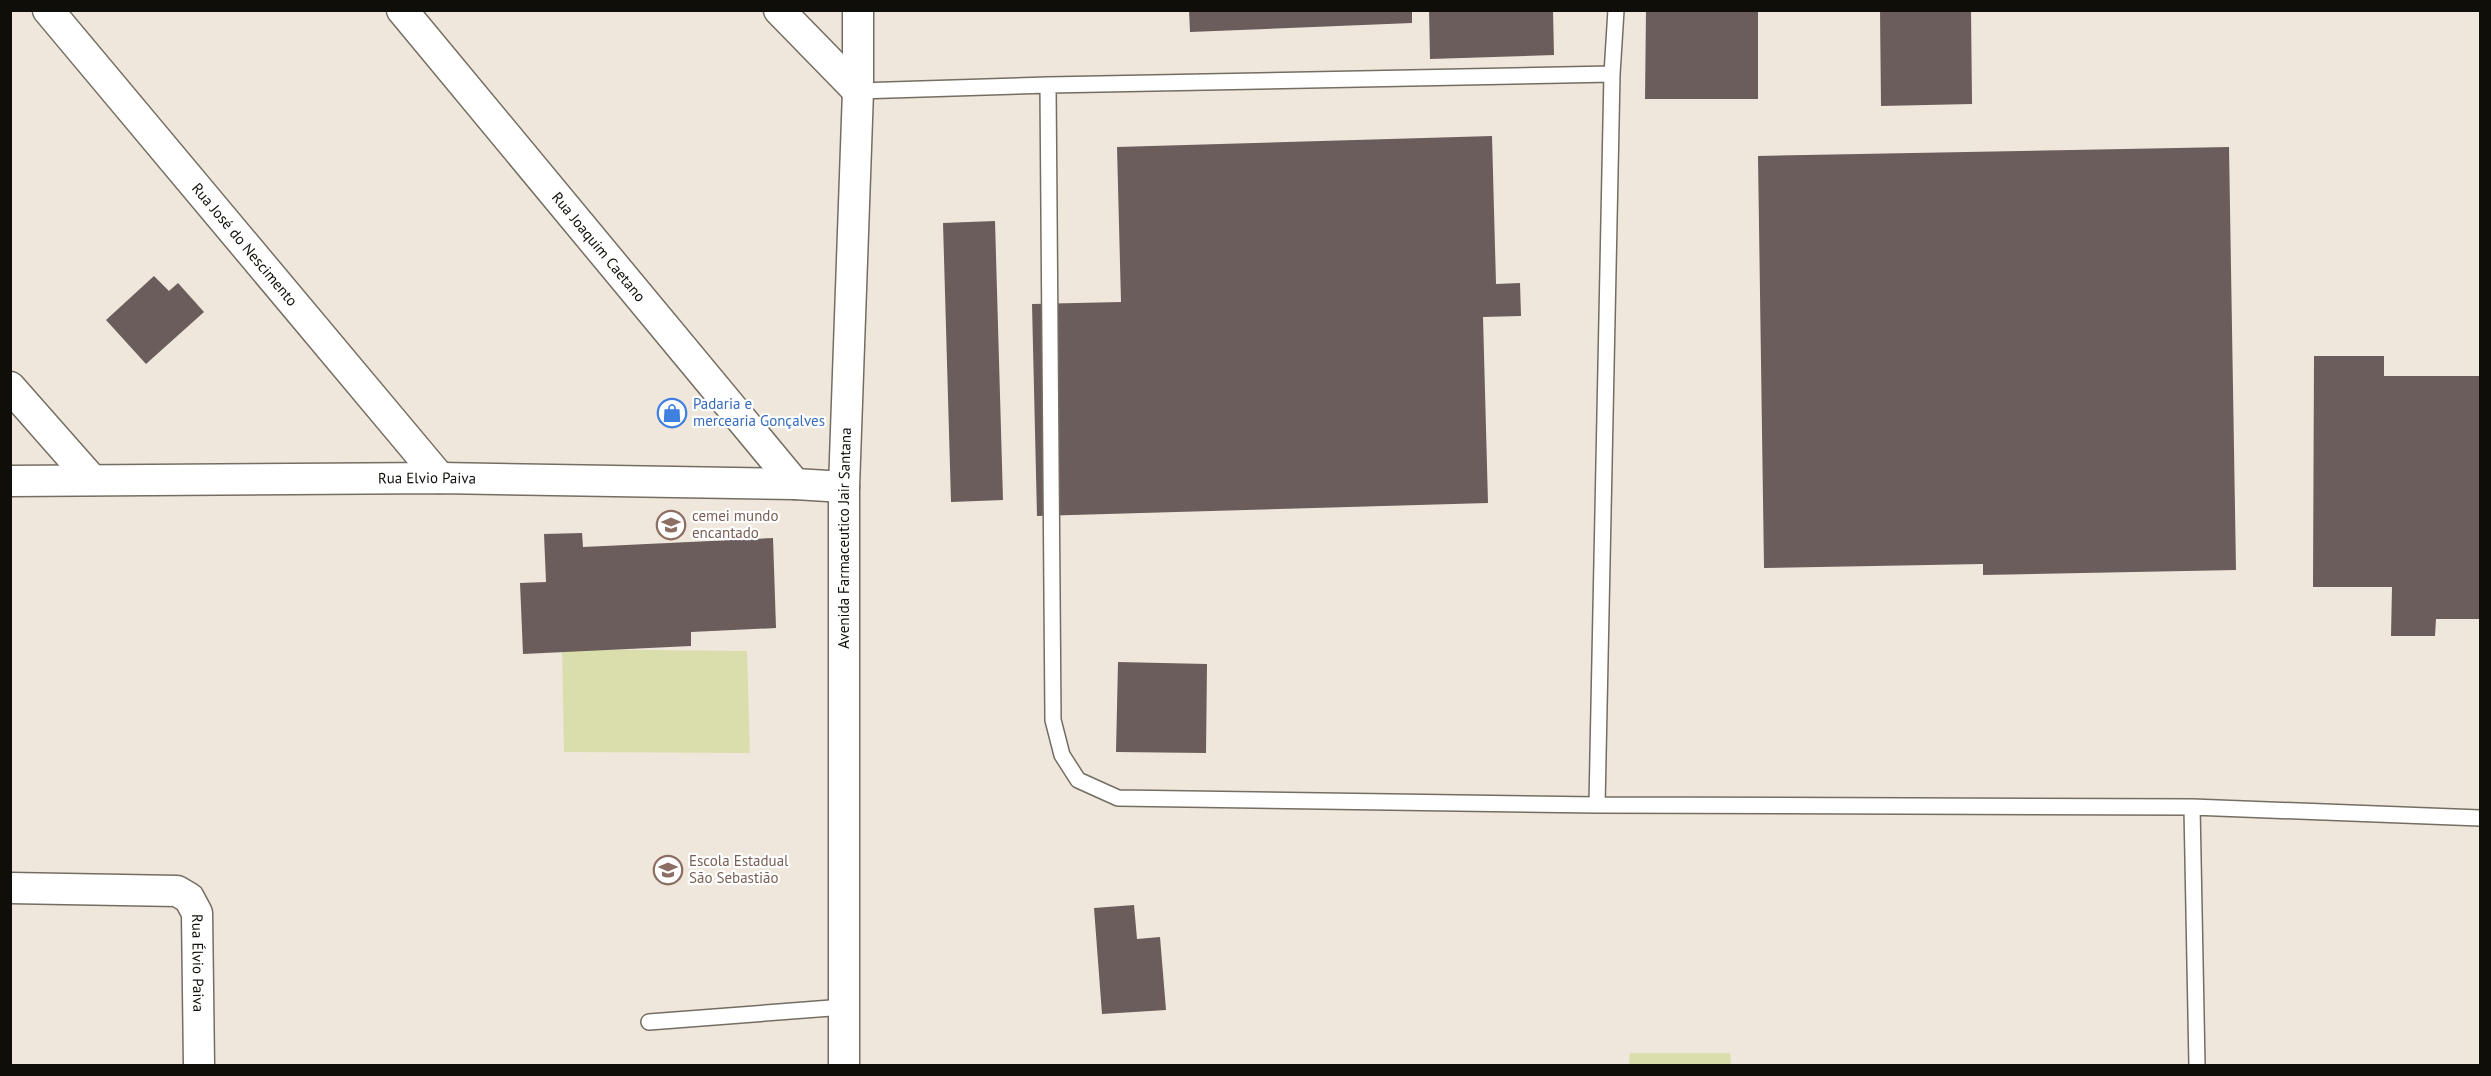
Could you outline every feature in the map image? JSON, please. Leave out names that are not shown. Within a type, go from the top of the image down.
[{"type":"street","name":"Rua José do Nescimento","points":[[48,10],[441,478]]},
{"type":"street","name":"Rua Joaquim Caetano","points":[[402,10],[795,484]]},
{"type":"street","points":[[779,10],[858,91]]},
{"type":"street","name":"Avenida Farmaceutico Jair Santana","points":[[844,1065],[844,487],[858,91],[858,10]]},
{"type":"street","points":[[10,387],[92,480]]},
{"type":"street","name":"Rua Elvio Paiva","points":[[10,481],[441,478],[795,484],[844,487]]},
{"type":"street","name":"Rua Élvio Paiva","points":[[10,888],[177,891],[189,898],[197,913],[199,1065]]},
{"type":"lane","points":[[1598,805],[1612,74],[1616,10]]},
{"type":"lane","points":[[858,91],[1612,74]]},
{"type":"lane","points":[[1048,85],[1053,720],[1062,755],[1078,780],[1118,798],[1598,805],[2192,807],[2481,818]]},
{"type":"lane","points":[[2192,807],[2198,1065]]},
{"type":"lane","points":[[650,1022],[844,1007]]},
{"type":"green space","points":[[562,649],[747,651],[750,753],[564,752]]},
{"type":"green space","points":[[1630,1053],[1730,1053],[1731,1065],[1629,1065]]},
{"type":"building","points":[[1189,10],[1412,10],[1412,23],[1190,32]]},
{"type":"building","points":[[1429,10],[1553,10],[1554,55],[1430,59]]},
{"type":"building","points":[[1646,10],[1758,10],[1758,99],[1645,99]]},
{"type":"building","points":[[1880,10],[1971,10],[1972,104],[1881,106]]},
{"type":"building","points":[[1492,136],[1496,284],[1520,283],[1521,316],[1483,317],[1488,503],[1037,516],[1032,304],[1121,302],[1117,147]]},
{"type":"building","points":[[2229,147],[2236,570],[1983,575],[1983,564],[1764,568],[1758,156]]},
{"type":"building","points":[[995,221],[1003,500],[951,502],[943,223]]},
{"type":"building","points":[[154,276],[169,291],[178,283],[204,312],[146,364],[106,320]]},
{"type":"building","points":[[2314,356],[2384,356],[2384,376],[2480,376],[2480,619],[2436,619],[2435,636],[2391,636],[2392,587],[2313,587]]},
{"type":"building","points":[[582,533],[583,547],[773,538],[776,628],[691,632],[691,646],[523,654],[520,583],[546,582],[544,534]]},
{"type":"building","points":[[1118,662],[1207,664],[1206,753],[1116,752]]},
{"type":"building","points":[[1134,905],[1137,939],[1160,937],[1166,1010],[1102,1014],[1094,908]]},
{"type":"place","name":"Padaria e mercearia Gonçalves","points":[[672,413]]},
{"type":"place","name":"cemei mundo encantado","points":[[671,525]]},
{"type":"place","name":"Escola Estadual São Sebastião","points":[[668,870]]}]
